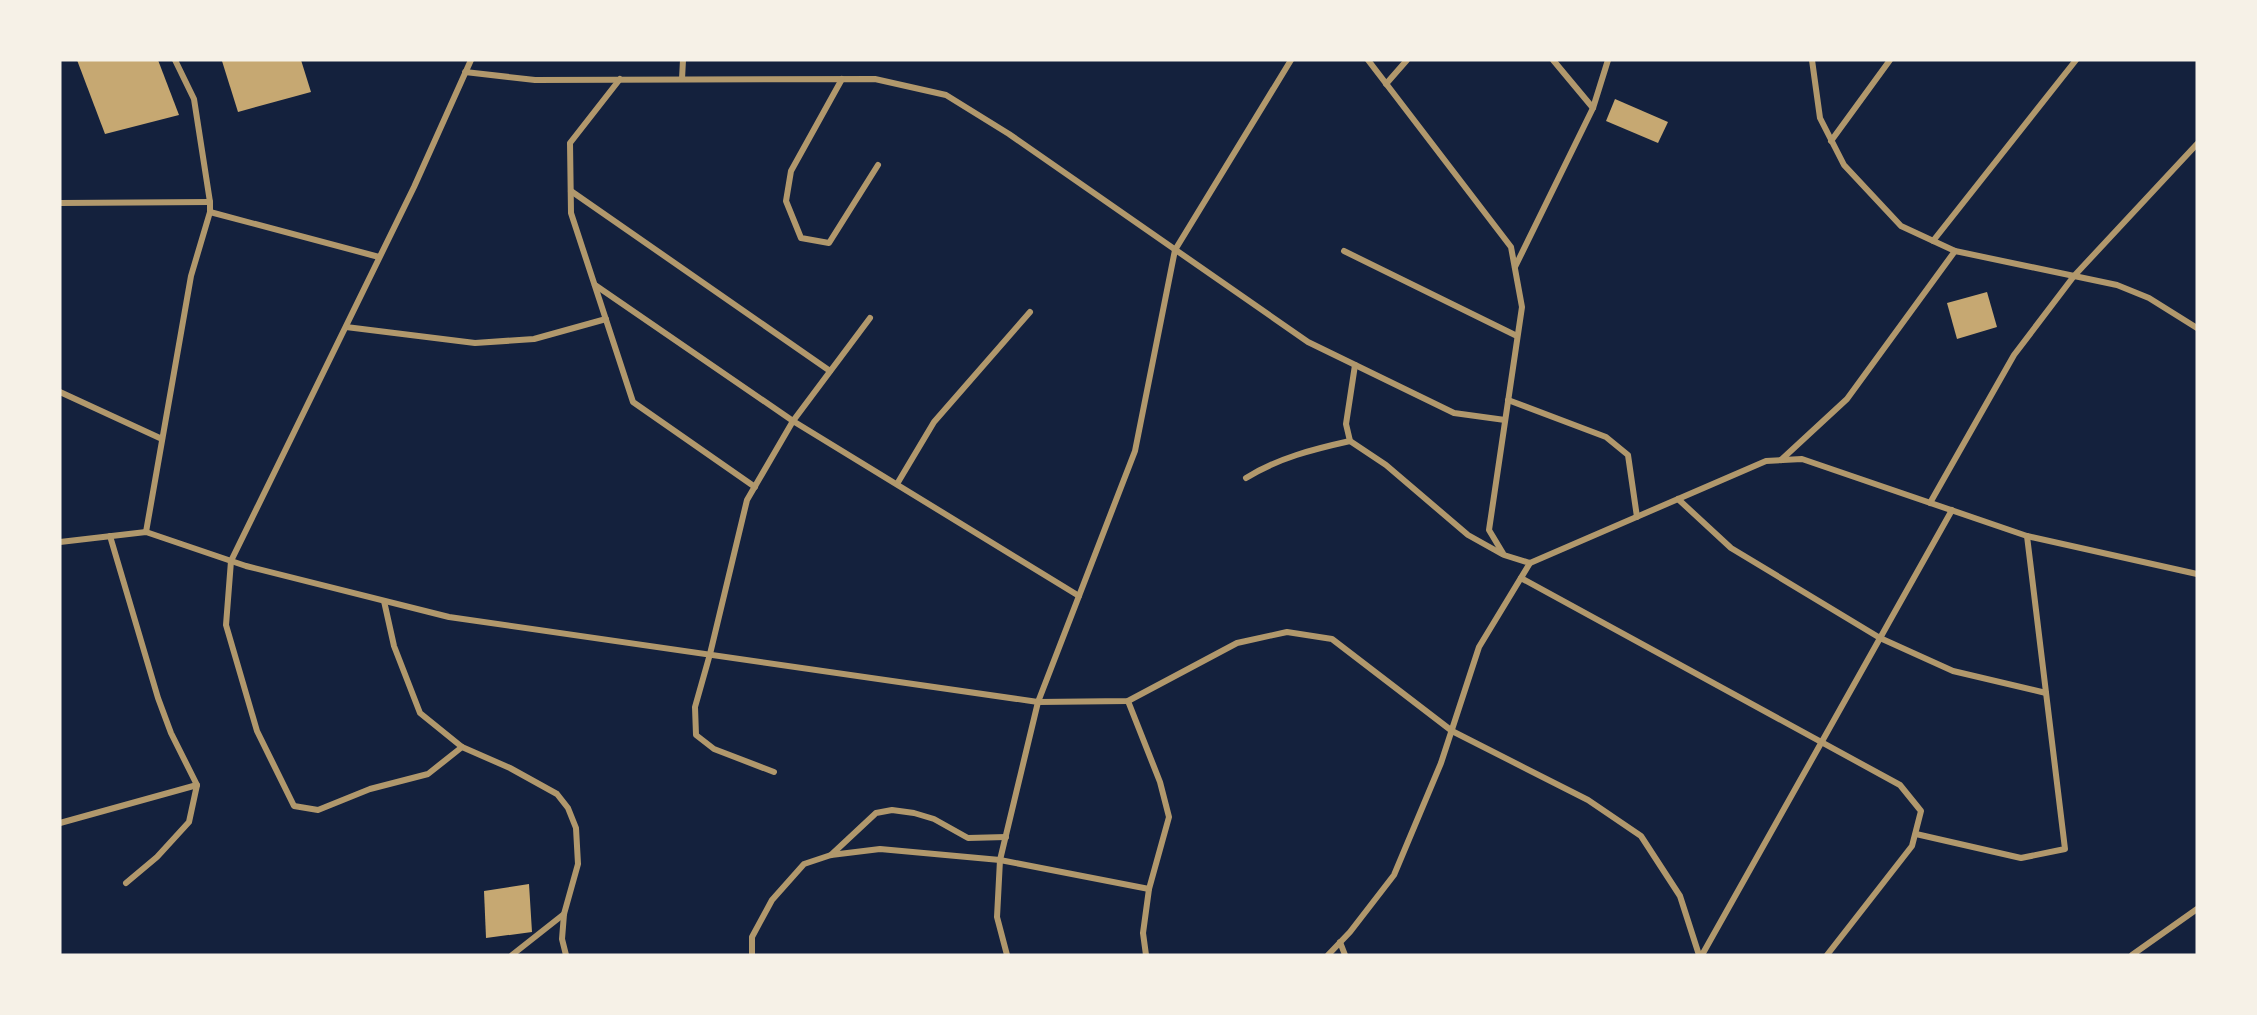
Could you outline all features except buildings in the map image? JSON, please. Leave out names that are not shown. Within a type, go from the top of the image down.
[{"type":"street","points":[[146,532],[191,276],[210,212],[195,99],[175,60]]},
{"type":"street","points":[[462,747],[428,774],[370,789],[318,810],[294,806],[257,731],[226,625],[231,561],[414,187],[471,60]]},
{"type":"street","points":[[682,80],[683,60]]},
{"type":"street","points":[[1007,955],[997,918],[1000,860],[1038,702],[1135,451],[1175,250],[1291,60]]},
{"type":"street","points":[[1368,60],[1511,247],[1521,307],[1489,530],[1504,555]]},
{"type":"street","points":[[1386,84],[1407,60]]},
{"type":"street","points":[[1553,60],[1593,108]]},
{"type":"street","points":[[1515,268],[1593,108],[1608,60]]},
{"type":"street","points":[[1812,60],[1820,118],[1844,165],[1901,226],[1955,251],[2116,285],[2149,298],[2197,328]]},
{"type":"street","points":[[1832,141],[1890,60]]},
{"type":"street","points":[[1934,241],[2076,60]]},
{"type":"street","points":[[465,72],[535,80],[875,79],[946,95],[1009,134],[1308,342],[1454,413],[1505,420]]},
{"type":"street","points":[[620,80],[570,143],[571,213],[633,402],[754,487]]},
{"type":"street","points":[[842,80],[791,171],[786,201],[801,238],[829,243],[878,165]]},
{"type":"street","points":[[1930,503],[2013,356],[2074,276],[2197,144]]},
{"type":"street","points":[[571,190],[830,371]]},
{"type":"street","points":[[60,203],[210,202]]},
{"type":"street","points":[[210,212],[379,257]]},
{"type":"street","points":[[1344,251],[1517,336]]},
{"type":"street","points":[[1781,460],[1847,399],[1955,251]]},
{"type":"street","points":[[595,285],[793,420],[1079,596]]},
{"type":"street","points":[[897,484],[934,422],[1030,312]]},
{"type":"street","points":[[774,772],[714,749],[696,735],[695,706],[710,654],[747,500],[793,420],[870,318]]},
{"type":"street","points":[[346,327],[475,343],[534,339],[606,319]]},
{"type":"street","points":[[1355,365],[1346,424],[1350,441],[1386,465],[1468,535],[1504,555],[1530,563]]},
{"type":"street","points":[[60,392],[162,439]]},
{"type":"street","points":[[1508,400],[1606,437],[1628,454],[1637,517]]},
{"type":"street","points":[[1246,478],[1263,467],[1311,450],[1350,441]]},
{"type":"street","points":[[1328,955],[1394,875],[1441,763],[1479,647],[1530,563],[1766,461],[1802,459],[2027,536],[2197,574]]},
{"type":"street","points":[[1678,499],[1731,548],[1881,638],[1953,671],[2046,693]]},
{"type":"street","points":[[1700,955],[1952,510]]},
{"type":"street","points":[[60,542],[146,532],[231,561],[449,617],[1038,702],[1128,701],[1236,643],[1287,632],[1332,639],[1452,731],[1588,800],[1641,836],[1680,896],[1700,955]]},
{"type":"street","points":[[110,536],[158,698],[171,733],[197,785],[189,822],[157,857],[126,883]]},
{"type":"street","points":[[1916,834],[2021,858],[2065,849],[2027,536]]},
{"type":"street","points":[[1521,578],[1900,785],[1921,811],[1912,846],[1827,955]]},
{"type":"street","points":[[384,601],[394,646],[420,713],[462,747],[510,768],[557,794],[568,808],[576,828],[578,864],[564,914],[562,939],[566,955]]},
{"type":"street","points":[[1128,701],[1160,782],[1169,817],[1149,889],[1143,933],[1146,955]]},
{"type":"street","points":[[60,823],[197,785]]},
{"type":"street","points":[[831,855],[876,813],[892,810],[934,819],[968,838],[1006,837]]},
{"type":"street","points":[[752,955],[752,937],[772,900],[804,864],[831,855],[880,849],[1000,860],[1149,889]]},
{"type":"street","points":[[2132,955],[2197,909]]},
{"type":"street","points":[[512,955],[564,914]]},
{"type":"street","points":[[1340,942],[1345,955]]}]
